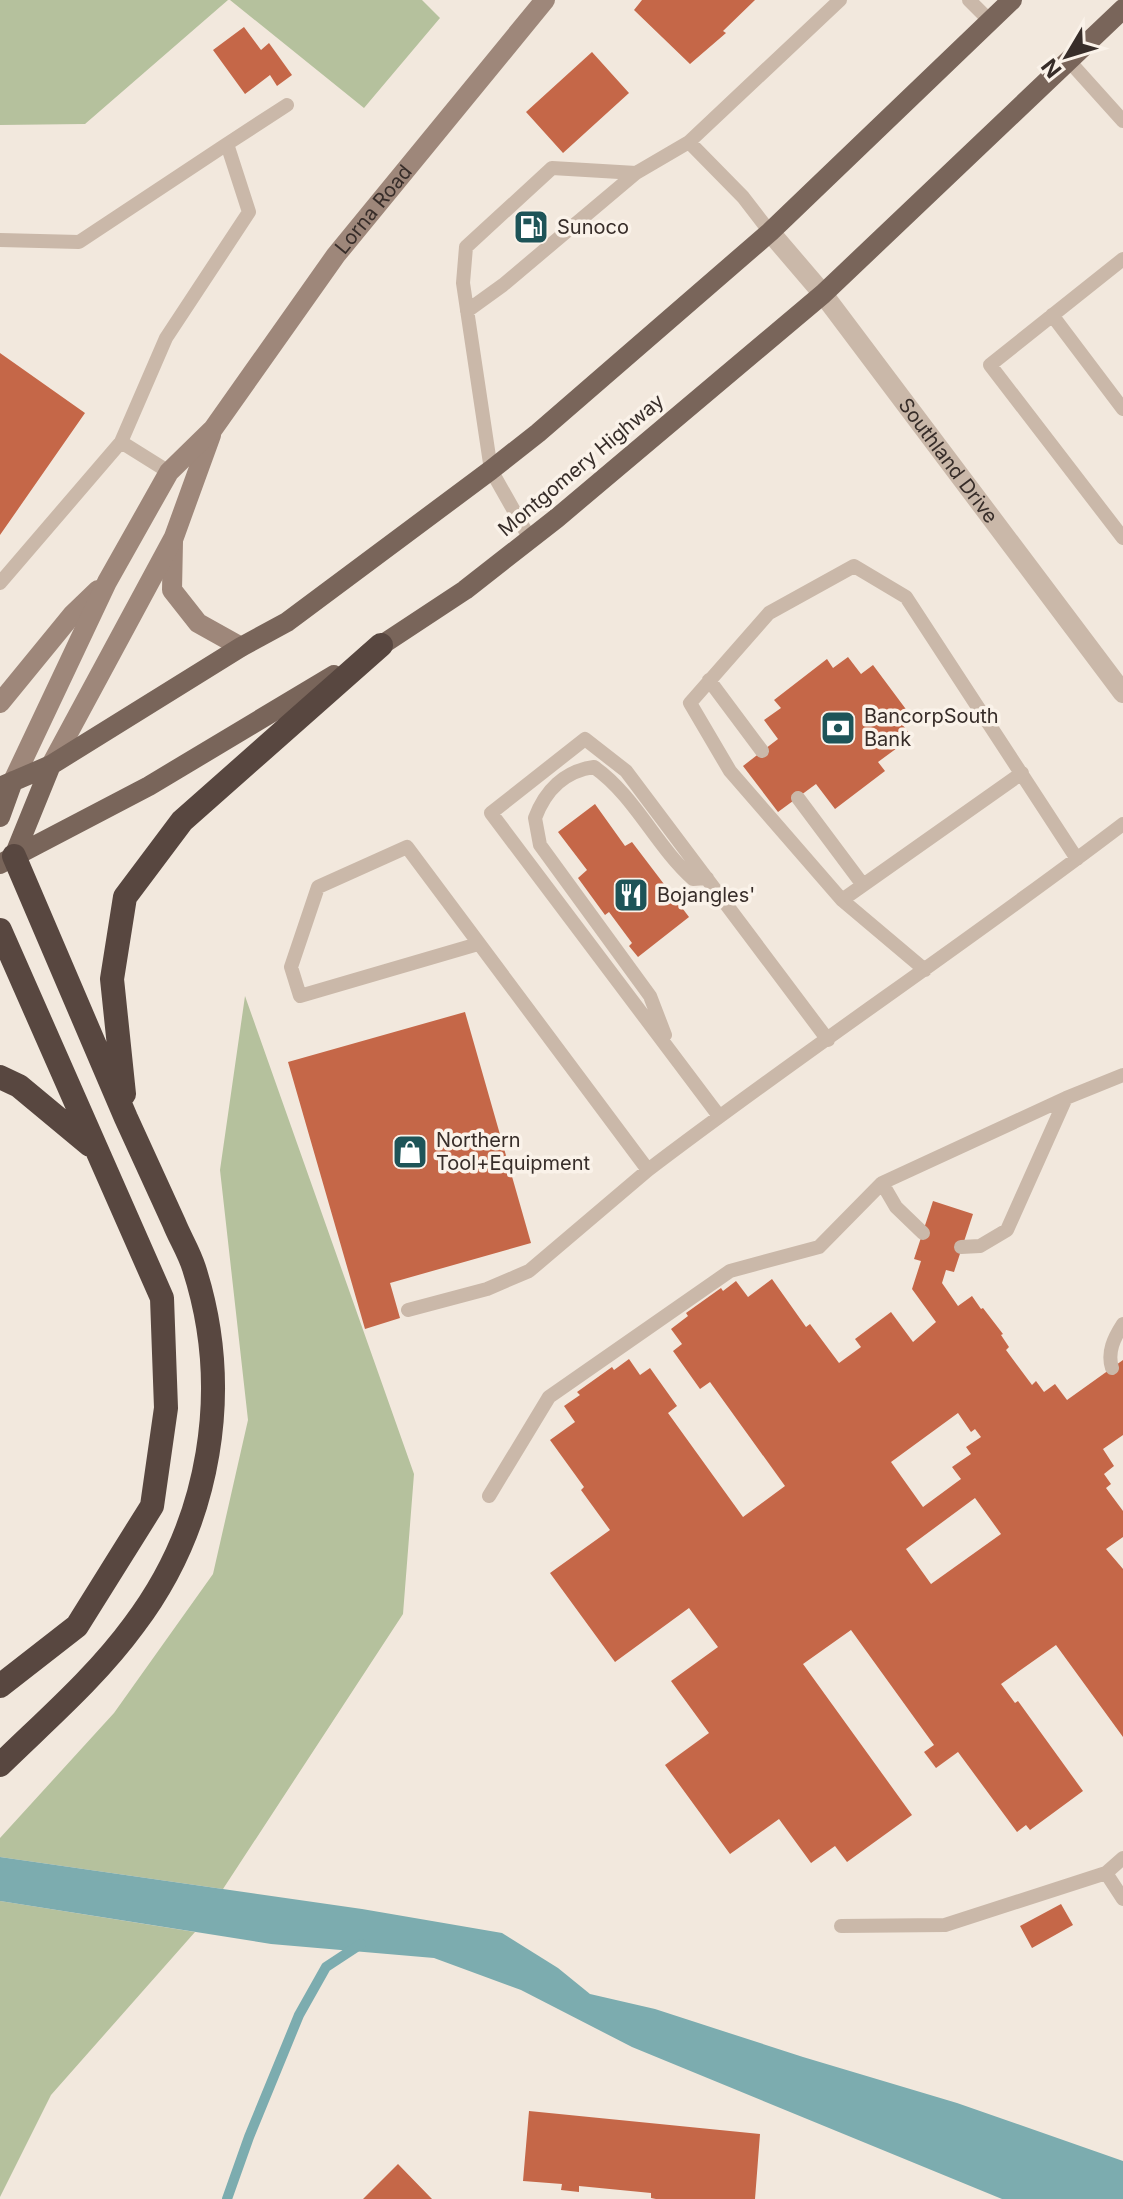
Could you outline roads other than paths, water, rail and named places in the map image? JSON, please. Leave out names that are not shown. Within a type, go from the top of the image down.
[{"type":"highway","points":[[127,1120],[112,979],[125,897],[182,821],[381,645]]},
{"type":"highway","points":[[0,1765],[95,1672],[135,1624],[161,1582],[183,1538],[202,1481],[213,1432],[214,1382],[207,1325],[194,1267],[7,860]]},
{"type":"highway","points":[[0,930],[162,1298],[166,1408],[152,1506],[77,1626],[0,1686]]},
{"type":"highway","points":[[0,1077],[19,1086],[94,1148]]},
{"type":"main road","points":[[0,817],[7,784],[51,765],[241,647],[287,622],[538,433],[770,232],[1012,0]]},
{"type":"main road","name":"Montgomery Highway","points":[[7,860],[149,786],[310,691],[465,590],[823,294],[1123,9]]},
{"type":"main road","points":[[7,860],[51,765]]},
{"type":"street","name":"Lorna Road","points":[[7,784],[107,582],[169,472],[213,429],[336,255],[545,0]]},
{"type":"street","name":"Southland Drive","points":[[770,232],[823,294],[1123,693]]},
{"type":"street","name":"Lorna Road","points":[[51,765],[174,537],[213,429]]},
{"type":"street","points":[[174,537],[172,590],[198,623],[241,647]]},
{"type":"street","points":[[2,697],[72,615],[107,582]]},
{"type":"lane","points":[[467,311],[503,285],[636,173],[689,142],[840,0]]},
{"type":"lane","points":[[969,0],[990,21]]},
{"type":"lane","points":[[1069,61],[1123,121]]},
{"type":"lane","points":[[0,240],[79,242],[287,105]]},
{"type":"lane","points":[[689,142],[743,197],[770,232]]},
{"type":"lane","points":[[0,583],[121,442],[166,338],[249,212],[227,144]]},
{"type":"lane","points":[[530,539],[491,470],[463,283],[466,247],[552,168],[636,173]]},
{"type":"lane","points":[[1120,268],[1052,315],[990,365],[1123,538]]},
{"type":"lane","points":[[1052,315],[1123,409]]},
{"type":"lane","points":[[121,442],[169,472]]},
{"type":"lane","points":[[925,970],[842,900],[730,771],[690,703],[769,613],[854,566],[906,597],[1077,859]]},
{"type":"lane","points":[[709,680],[762,751]]},
{"type":"lane","points":[[719,1116],[491,813],[585,739],[626,771],[828,1040]]},
{"type":"lane","points":[[672,1053],[650,996],[540,845],[535,818],[540,804],[566,776],[594,767],[623,793],[677,865],[693,879],[707,878]]},
{"type":"lane","points":[[842,900],[1022,773]]},
{"type":"lane","points":[[798,798],[863,885]]},
{"type":"lane","points":[[408,1310],[487,1289],[529,1271],[648,1170],[719,1116],[1123,824]]},
{"type":"lane","points":[[478,944],[300,996],[291,967],[318,887],[407,847],[648,1170]]},
{"type":"lane","points":[[489,1496],[549,1397],[730,1271],[819,1247],[882,1183],[1123,1075]]},
{"type":"lane","points":[[961,1247],[980,1246],[1007,1230],[1066,1098]]},
{"type":"lane","points":[[882,1183],[896,1207],[923,1233]]},
{"type":"lane","points":[[1112,1368],[1109,1359],[1113,1339],[1123,1324]]},
{"type":"lane","points":[[841,1926],[945,1925],[1106,1873],[1123,1858]]},
{"type":"lane","points":[[1106,1873],[1123,1899]]},
{"type":"water","points":[[0,1857],[362,1909],[502,1933],[558,1968],[590,1994],[655,2009],[957,2103],[1123,2161],[1123,2199],[1002,2199],[632,2047],[521,1990],[434,1958],[271,1944],[0,1901]]},
{"type":"waterway","points":[[227,2199],[299,2015],[326,1967],[361,1944]]},
{"type":"place","name":"Sunoco","points":[[531,227]]},
{"type":"place","name":"BancorpSouth Bank","points":[[838,728]]},
{"type":"place","name":"Bojangles'","points":[[631,895]]},
{"type":"place","name":"Northern Tool+Equipment","points":[[410,1152]]}]
